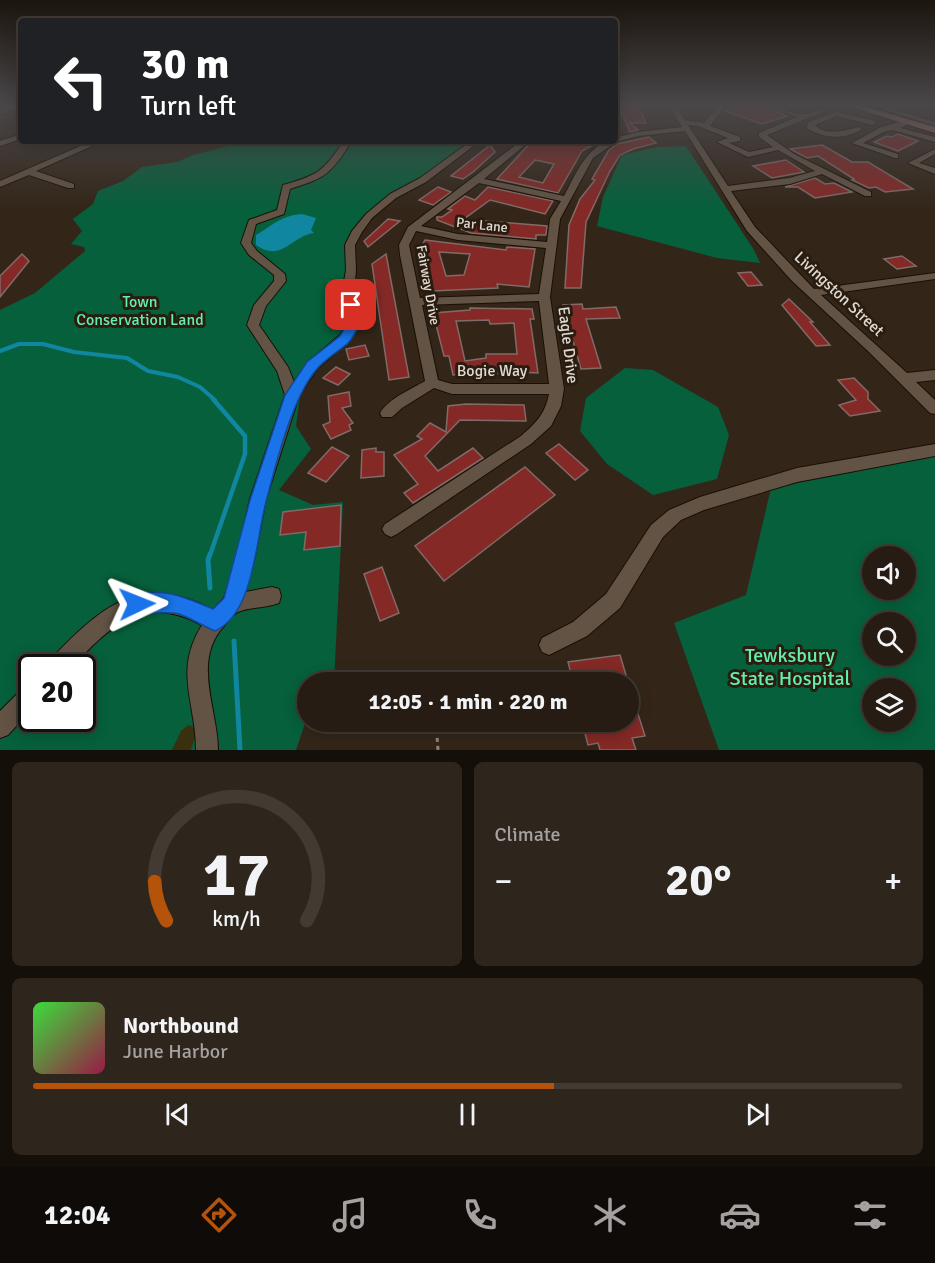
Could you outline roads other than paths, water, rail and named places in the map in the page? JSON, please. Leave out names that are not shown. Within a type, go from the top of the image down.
[{"type":"street","name":"Livingston Street","points":[[692,139],[751,229],[796,279],[935,409]]},
{"type":"street","points":[[735,139],[737,140],[721,142],[748,155],[778,148]]},
{"type":"street","points":[[765,139],[821,172],[848,182],[868,194]]},
{"type":"street","points":[[864,139],[856,143],[895,156]]},
{"type":"street","points":[[0,184],[92,144]]},
{"type":"street","points":[[292,395],[283,370],[253,325],[259,308],[280,281],[279,274],[253,253],[246,243],[252,222],[280,212],[286,187],[317,178],[329,169],[346,144]]},
{"type":"street","points":[[207,750],[196,668],[199,650],[215,621],[232,604],[261,490],[292,395],[312,366],[345,338],[356,319],[348,293],[351,270],[350,245],[357,231],[369,216],[393,196],[423,180],[472,144]]},
{"type":"street","name":"Fairway Drive","points":[[432,383],[404,250],[405,241],[412,227],[521,144]]},
{"type":"street","name":"Eagle Drive","points":[[391,529],[526,440],[546,422],[554,406],[557,389],[544,297],[555,219],[590,157],[608,144]]},
{"type":"street","points":[[935,151],[912,163],[935,171]]},
{"type":"street","points":[[29,172],[71,186]]},
{"type":"street","points":[[724,189],[790,181],[821,172]]},
{"type":"street","points":[[476,180],[566,199]]},
{"type":"street","name":"Par Lane","points":[[412,227],[458,237],[550,245]]},
{"type":"street","points":[[811,293],[935,276]]},
{"type":"street","points":[[415,302],[544,297]]},
{"type":"street","points":[[903,378],[935,375]]},
{"type":"street","name":"Bogie Way","points":[[392,408],[432,383],[452,389],[557,389]]},
{"type":"street","points":[[549,645],[580,629],[613,601],[657,531],[675,515],[700,504],[797,475],[935,450]]},
{"type":"street","points":[[232,604],[272,596]]},
{"type":"street","points":[[70,654],[92,631],[111,616],[137,604],[162,602],[182,605],[215,621]]},
{"type":"street","points":[[0,727],[18,708]]},
{"type":"water","points":[[302,214],[316,218],[311,230],[314,233],[280,250],[265,250],[256,245],[256,235],[282,219]]},
{"type":"waterway","points":[[0,351],[19,344],[43,344],[74,352],[127,358],[148,371],[178,377],[200,387],[215,400]]},
{"type":"waterway","points":[[210,555],[245,454],[245,436],[213,399]]},
{"type":"waterway","points":[[210,554],[208,560],[210,588]]},
{"type":"waterway","points":[[234,641],[240,750]]},
{"type":"park label","name":"Town Conservation Land","points":[[140,311]]},
{"type":"park label","name":"Tewksbury State Hospital","points":[[790,666]]}]
